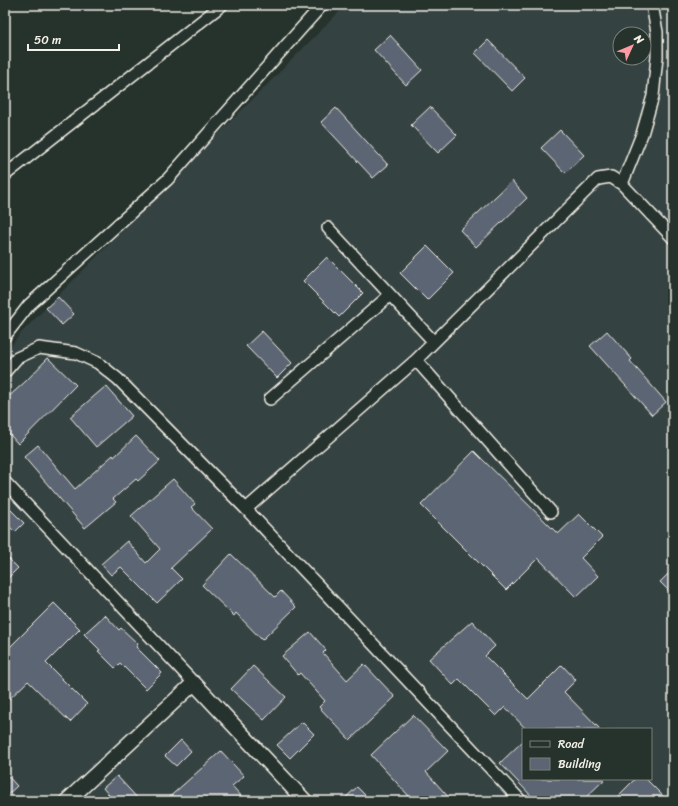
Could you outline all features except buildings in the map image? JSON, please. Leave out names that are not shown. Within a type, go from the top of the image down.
[{"type":"street","points":[[5,175],[222,5]]},
{"type":"street","points":[[5,336],[29,305],[167,180],[322,5]]},
{"type":"street","points":[[622,184],[642,134],[653,96],[657,57],[657,32],[652,5]]},
{"type":"street","points":[[246,509],[416,360],[598,180],[611,177],[622,184],[673,238]]},
{"type":"street","points":[[328,228],[434,342]]},
{"type":"street","points":[[270,399],[390,295]]},
{"type":"street","points":[[5,372],[17,358],[39,348],[76,353],[98,363],[118,379],[246,509],[521,801]]},
{"type":"street","points":[[416,360],[551,512]]},
{"type":"street","points":[[5,482],[305,801]]},
{"type":"street","points":[[67,801],[194,683]]},
{"type":"shaded area","points":[[346,5],[673,5],[673,801],[5,801],[5,354],[21,333]]}]
